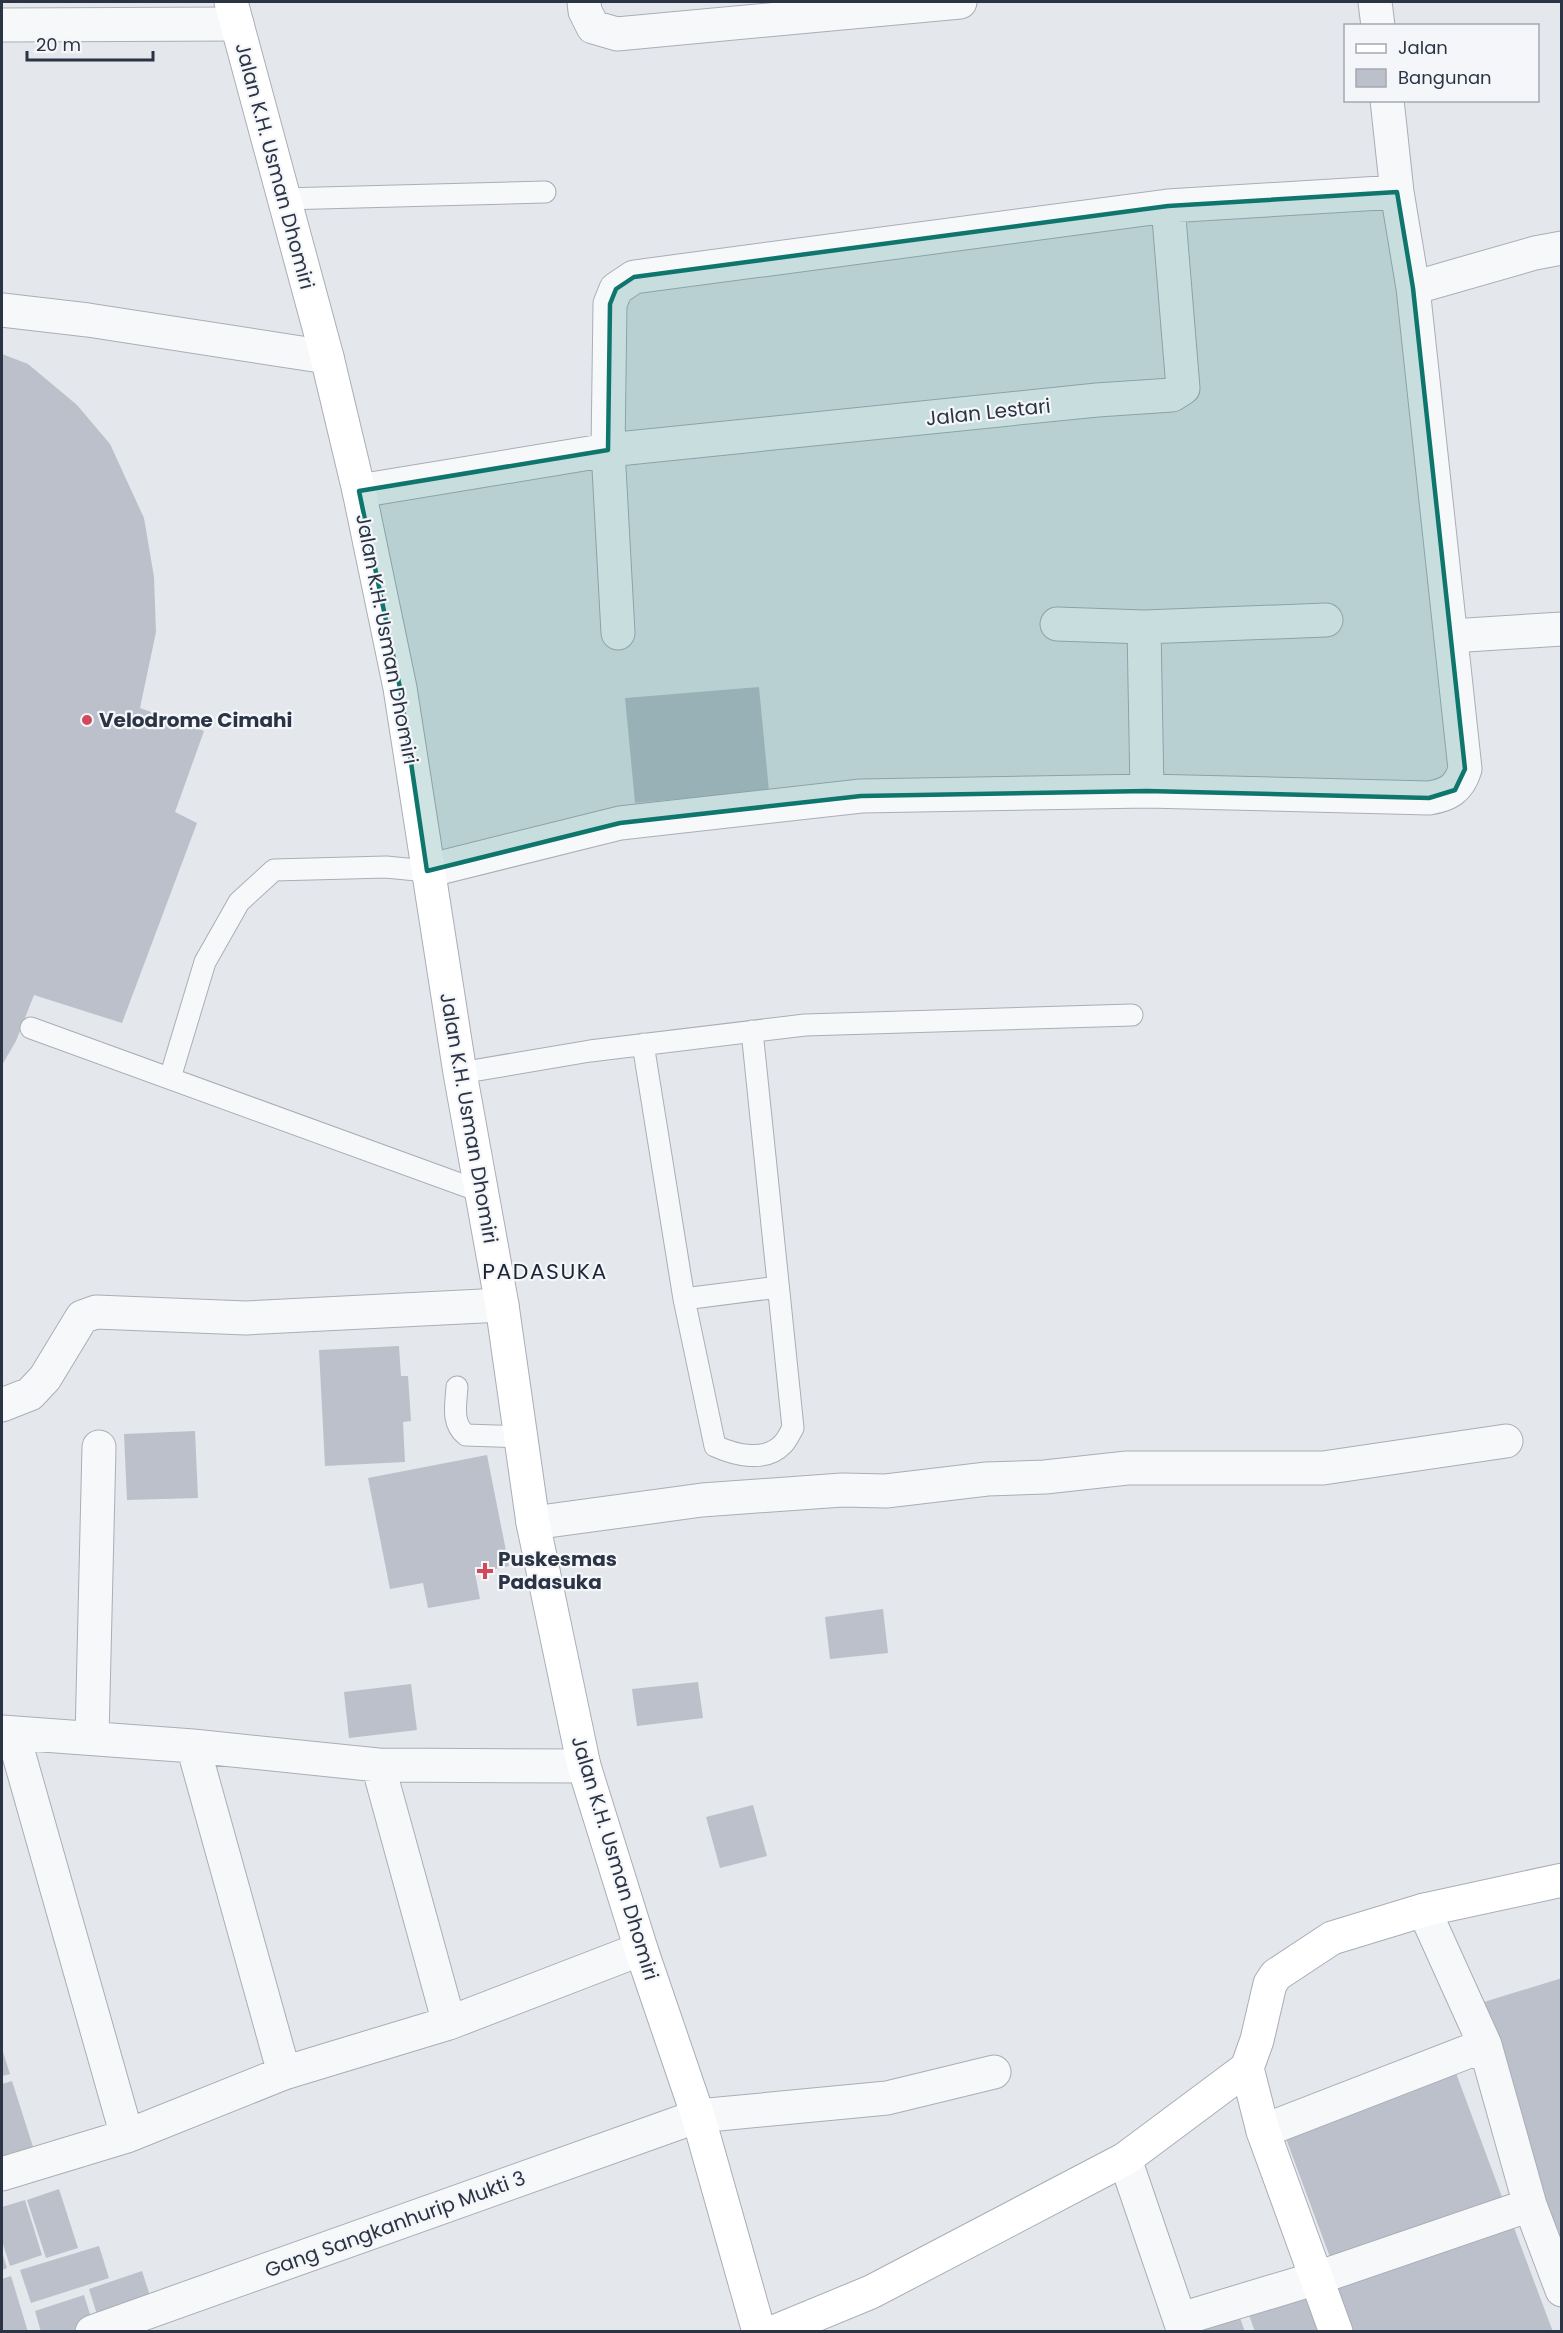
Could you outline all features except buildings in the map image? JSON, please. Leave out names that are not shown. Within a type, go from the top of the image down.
[{"type":"main road","name":"Jalan K.H. Usman Dhomiri","points":[[234,13],[282,199],[327,357],[359,491],[400,688],[460,1073],[502,1305],[533,1523],[584,1766],[641,1950],[698,2116],[759,2331]]},
{"type":"main road","points":[[774,2331],[871,2292],[1125,2159],[1247,2068],[1257,2040],[1270,1984],[1276,1975],[1332,1938],[1424,1910],[1562,1880]]},
{"type":"main road","points":[[1247,2068],[1263,2131],[1336,2331]]},
{"type":"street","points":[[584,2],[585,11],[593,27],[617,33],[960,2]]},
{"type":"street","points":[[1376,2],[1378,24]]},
{"type":"street","points":[[2,25],[234,13]]},
{"type":"street","points":[[427,871],[620,822],[861,796],[1147,791],[1429,798],[1444,796],[1455,790],[1462,780],[1465,769],[1413,288],[1397,192],[1387,102]]},
{"type":"street","points":[[618,633],[608,450],[610,304],[616,289],[634,277],[1168,206],[1397,192]]},
{"type":"street","name":"Jalan Lestari","points":[[608,450],[1097,400],[1172,395],[1183,388],[1168,206]]},
{"type":"street","points":[[1413,288],[1535,253],[1562,248]]},
{"type":"street","points":[[2,310],[88,320],[327,357]]},
{"type":"street","points":[[359,491],[608,450]]},
{"type":"street","points":[[1057,624],[1144,627],[1326,620]]},
{"type":"street","points":[[1144,627],[1147,791]]},
{"type":"street","points":[[1451,636],[1562,629]]},
{"type":"street","points":[[2,1405],[30,1394],[45,1378],[82,1317],[96,1312],[246,1318],[502,1305]]},
{"type":"street","points":[[533,1523],[702,1500],[842,1490],[886,1491],[987,1479],[1045,1477],[1127,1468],[1323,1468],[1506,1442]]},
{"type":"street","points":[[92,1738],[99,1447]]},
{"type":"street","points":[[127,2136],[7,1733],[193,1746],[378,1765],[584,1766]]},
{"type":"street","points":[[193,1746],[284,2073]]},
{"type":"street","points":[[378,1765],[449,2023]]},
{"type":"street","points":[[1424,1910],[1485,2045],[1530,2205],[1560,2280]]},
{"type":"street","points":[[2,2174],[127,2136],[284,2073],[449,2023],[641,1950]]},
{"type":"street","points":[[1263,2131],[1485,2045]]},
{"type":"street","name":"Gang Sangkanhurip Mukti 3","points":[[92,2331],[698,2116],[888,2098],[994,2072]]},
{"type":"street","points":[[1125,2159],[1183,2325],[1530,2205]]},
{"type":"lane","points":[[282,199],[545,192]]},
{"type":"lane","points":[[170,1078],[205,962],[238,902],[274,870],[387,867],[427,871]]},
{"type":"lane","points":[[460,1073],[643,1044],[805,1025],[1132,1016]]},
{"type":"lane","points":[[31,1028],[482,1192]]},
{"type":"lane","points":[[643,1044],[684,1299],[715,1446],[734,1455],[760,1456],[783,1445],[793,1428],[752,1031]]},
{"type":"lane","points":[[684,1299],[778,1287]]},
{"type":"lane","points":[[457,1387],[456,1420],[459,1429],[466,1435],[521,1437]]},
{"type":"highlighted area","points":[[1397,192],[1413,288],[1465,769],[1455,790],[1429,798],[1147,791],[861,796],[620,823],[427,871],[400,688],[359,491],[608,450],[610,304],[616,289],[634,277],[1168,206]]},
{"type":"place","name":"Velodrome Cimahi","points":[[87,720]]},
{"type":"place","name":"Puskesmas Padasuka","points":[[485,1571]]},
{"type":"district","name":"PADASUKA","points":[[545,1271]]}]
